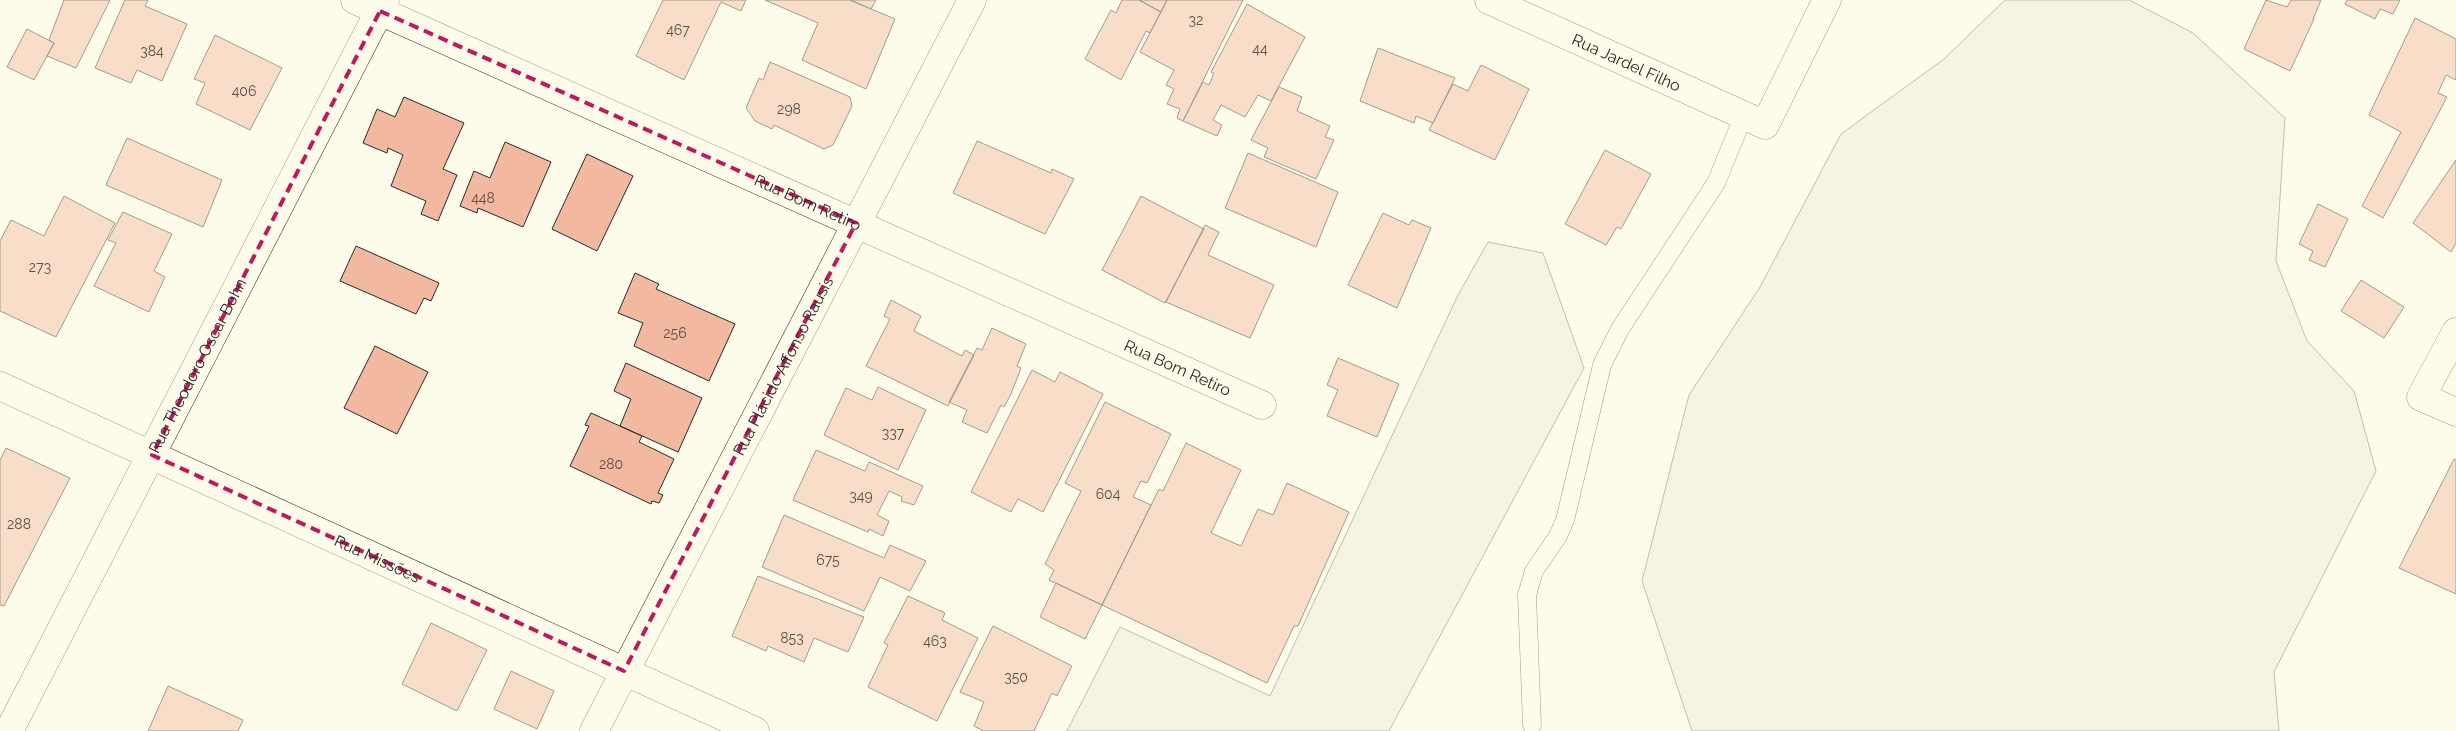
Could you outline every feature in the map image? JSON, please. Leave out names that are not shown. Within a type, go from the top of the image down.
[{"type":"street","name":"Rua Bom Retiro","points":[[355,0],[382,6],[856,223],[1262,405]]},
{"type":"street","name":"Rua Plácido Affonso Rausis","points":[[594,731],[972,0]]},
{"type":"street","name":"Rua Jardel Filho","points":[[1489,0],[1754,120]]},
{"type":"street","points":[[1754,120],[1827,0]]},
{"type":"street","name":"Rua Theodoro Oscar Bohn","points":[[9,731],[382,6]]},
{"type":"street","points":[[2456,332],[2421,398],[2456,412]]},
{"type":"street","name":"Rua Missões","points":[[0,386],[755,731]]},
{"type":"lane","points":[[1532,725],[1527,595],[1534,571],[1558,536],[1566,520],[1602,366],[1620,328],[1716,183],[1754,120]]},
{"type":"highlighted area","points":[[380,11],[856,223],[624,671],[152,455]]},
{"type":"shaded area","points":[[2005,0],[2129,0],[2193,33],[2285,118],[2276,261],[2307,341],[2354,391],[2376,471],[2274,672],[2279,731],[1692,731],[1642,581],[1689,395],[1760,287],[1841,134],[1944,59]]},
{"type":"shaded area","points":[[1488,242],[1543,253],[1584,368],[1389,731],[1067,731],[1120,627],[1270,696],[1458,295]]},
{"type":"building","points":[[64,0],[110,0],[76,68],[47,56],[54,43],[49,40]]},
{"type":"building","points":[[125,0],[148,0],[145,6],[187,24],[162,81],[137,70],[131,83],[95,68]]},
{"type":"building","points":[[663,0],[746,0],[741,11],[721,2],[684,80],[636,56]]},
{"type":"building","points":[[765,0],[850,0],[895,19],[866,89],[802,60],[818,23]]},
{"type":"building","points":[[850,0],[876,0],[871,9]]},
{"type":"building","points":[[1122,0],[1139,0],[1161,12],[1150,33],[1146,31],[1121,80],[1085,59],[1111,10],[1116,13]]},
{"type":"building","points":[[1139,0],[1167,0],[1161,12]]},
{"type":"building","points":[[1167,0],[1243,0],[1183,121],[1177,118],[1180,109],[1167,104],[1174,89],[1166,85],[1174,70],[1140,52]]},
{"type":"building","points":[[2266,0],[2287,7],[2291,0],[2321,0],[2290,71],[2244,49]]},
{"type":"building","points":[[2347,0],[2400,0],[2393,14],[2380,9],[2375,19],[2345,4]]},
{"type":"building","points":[[1247,4],[1305,37],[1271,101],[1258,95],[1245,117],[1221,105],[1213,120],[1222,125],[1217,136],[1183,121],[1203,82],[1209,85],[1214,73],[1211,72]]},
{"type":"building","points":[[2415,18],[2456,39],[2456,80],[2446,75],[2438,93],[2447,97],[2383,218],[2362,206],[2401,132],[2369,115]]},
{"type":"building","points":[[27,29],[54,43],[34,80],[7,67]]},
{"type":"building","points":[[215,35],[282,68],[250,130],[196,104],[205,83],[194,79]]},
{"type":"building","points":[[1378,48],[1455,78],[1433,123],[1416,116],[1414,123],[1360,101]]},
{"type":"building","points":[[770,62],[850,97],[852,106],[833,145],[824,149],[774,125],[772,129],[755,121],[746,108],[759,78],[763,80]]},
{"type":"building","points":[[1481,65],[1529,89],[1495,160],[1429,130],[1453,84],[1468,91]]},
{"type":"building","points":[[1279,87],[1302,97],[1297,111],[1330,126],[1325,137],[1334,140],[1316,179],[1264,157],[1268,148],[1251,140]]},
{"type":"building","points":[[404,97],[464,123],[443,169],[457,175],[438,221],[421,214],[426,201],[391,186],[403,155],[388,148],[387,153],[363,143],[377,109],[395,117]]},
{"type":"building","points":[[127,138],[222,180],[203,227],[106,185]]},
{"type":"building","points":[[977,141],[1051,173],[1052,169],[1074,179],[1045,234],[953,193]]},
{"type":"building","points":[[505,142],[551,162],[523,227],[478,208],[477,213],[460,206],[474,171],[490,178]]},
{"type":"building","points":[[1605,150],[1651,174],[1621,229],[1617,227],[1606,245],[1565,224]]},
{"type":"building","points":[[1248,153],[1338,192],[1316,247],[1225,208]]},
{"type":"building","points":[[587,154],[633,176],[597,251],[552,229]]},
{"type":"building","points":[[2456,160],[2456,243],[2451,252],[2413,223]]},
{"type":"building","points":[[64,196],[115,223],[56,337],[0,311],[0,241],[11,220],[44,236]]},
{"type":"building","points":[[1141,196],[1204,229],[1165,303],[1102,270]]},
{"type":"building","points":[[2318,204],[2348,219],[2325,267],[2309,260],[2313,251],[2299,244]]},
{"type":"building","points":[[123,212],[172,234],[154,271],[165,277],[149,312],[94,286],[116,243],[108,240]]},
{"type":"building","points":[[1383,213],[1409,225],[1412,220],[1431,228],[1397,308],[1348,285]]},
{"type":"building","points":[[1205,225],[1219,232],[1208,255],[1274,285],[1250,338],[1166,302]]},
{"type":"building","points":[[356,246],[439,283],[431,301],[424,298],[416,314],[340,281]]},
{"type":"building","points":[[635,273],[659,284],[656,289],[735,324],[709,381],[634,346],[643,323],[618,313]]},
{"type":"building","points":[[2361,280],[2404,307],[2384,338],[2341,311]]},
{"type":"building","points":[[891,300],[921,316],[914,331],[962,356],[965,350],[974,355],[948,406],[866,366],[890,319],[884,316]]},
{"type":"building","points":[[992,328],[1026,344],[1017,366],[1021,368],[1011,394],[1004,407],[1001,405],[987,433],[962,422],[967,410],[949,402],[977,348],[982,350]]},
{"type":"building","points":[[375,346],[428,372],[397,434],[344,408]]},
{"type":"building","points":[[1338,358],[1399,384],[1377,437],[1327,416],[1338,390],[1327,385]]},
{"type":"building","points":[[626,363],[702,398],[678,452],[620,426],[631,399],[614,391]]},
{"type":"building","points":[[1032,370],[1055,382],[1060,372],[1103,394],[1043,512],[1018,499],[1011,512],[971,492]]},
{"type":"building","points":[[878,387],[926,410],[898,470],[824,435],[846,388],[872,400]]},
{"type":"building","points":[[1105,402],[1171,434],[1147,483],[1141,481],[1133,497],[1151,505],[1102,605],[1049,580],[1054,570],[1045,564],[1081,491],[1065,483]]},
{"type":"building","points":[[591,413],[642,436],[639,442],[674,459],[658,493],[663,495],[659,503],[652,501],[651,504],[570,466],[589,426],[585,425]]},
{"type":"building","points":[[1186,443],[1241,470],[1211,533],[1241,546],[1258,509],[1273,515],[1287,483],[1349,512],[1298,626],[1294,626],[1267,683],[1102,605],[1159,489],[1163,491]]},
{"type":"building","points":[[6,448],[70,478],[4,606],[0,605],[0,460]]},
{"type":"building","points":[[816,450],[865,471],[869,462],[923,486],[914,505],[901,501],[902,497],[889,491],[877,515],[889,521],[883,536],[869,529],[868,532],[793,500]]},
{"type":"building","points":[[2454,459],[2456,460],[2456,594],[2399,568]]},
{"type":"building","points":[[784,515],[884,558],[890,545],[926,561],[910,591],[880,577],[864,611],[762,567]]},
{"type":"building","points":[[758,576],[864,617],[848,652],[814,638],[804,662],[768,646],[766,651],[732,636]]},
{"type":"building","points":[[1056,583],[1102,605],[1085,639],[1040,617]]},
{"type":"building","points":[[908,596],[945,613],[942,620],[978,638],[937,721],[868,687],[888,645],[884,643]]},
{"type":"building","points":[[431,623],[487,650],[457,711],[402,684]]},
{"type":"building","points":[[993,626],[1072,666],[1057,696],[1052,693],[1034,731],[984,731],[974,726],[984,702],[960,692]]},
{"type":"building","points":[[511,671],[554,691],[537,729],[494,709]]},
{"type":"building","points":[[168,686],[243,720],[238,731],[148,731]]}]
